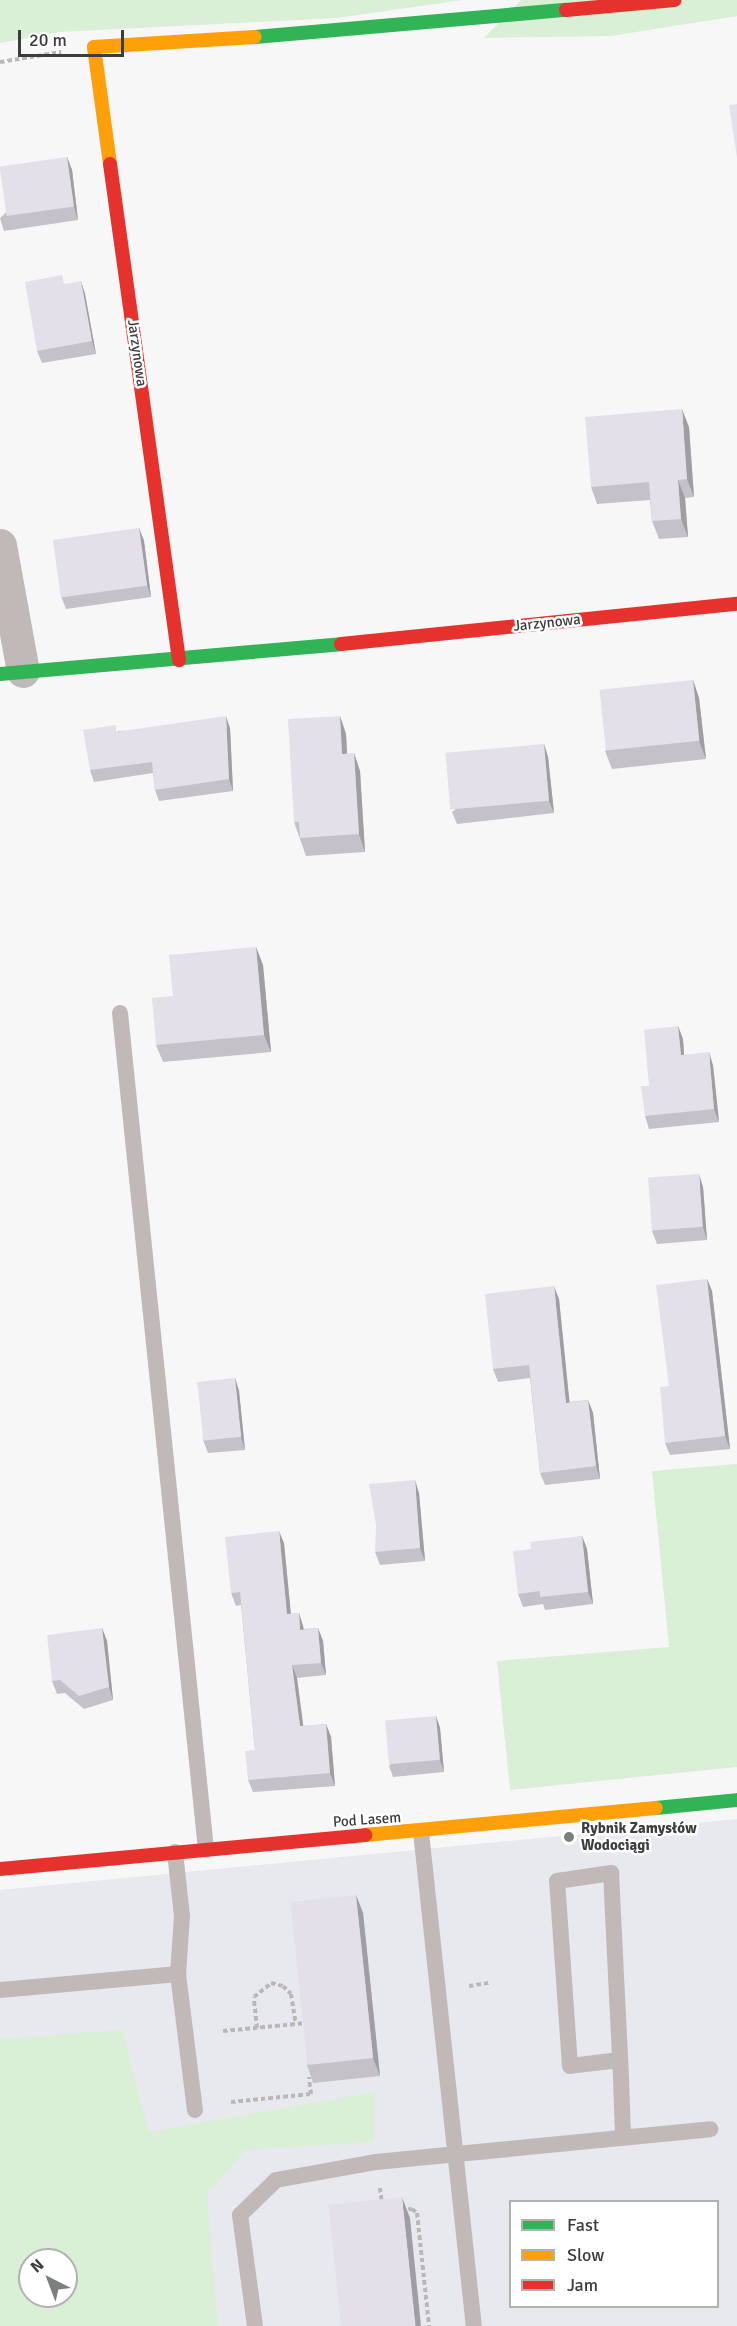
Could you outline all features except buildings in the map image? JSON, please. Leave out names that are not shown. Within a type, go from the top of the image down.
[{"type":"street","points":[[94,46],[345,31],[675,0]]},
{"type":"street","name":"Jarzynowa","points":[[94,46],[179,660]]},
{"type":"street","name":"Jarzynowa","points":[[0,545],[11,672],[179,660],[737,604]]},
{"type":"street","name":"Pod Lasem","points":[[0,1869],[421,1832],[737,1800]]},
{"type":"lane","points":[[120,1013],[206,1850]]},
{"type":"lane","points":[[421,1832],[474,2326]]},
{"type":"lane","points":[[175,1852],[182,1916],[178,1974],[195,2110]]},
{"type":"lane","points":[[620,2060],[570,2066],[557,1881],[611,1873],[620,2060],[623,2137]]},
{"type":"lane","points":[[0,1990],[178,1974]]},
{"type":"lane","points":[[255,2326],[240,2215],[276,2180],[376,2163],[710,2129]]},
{"type":"path","points":[[0,62],[94,46]]},
{"type":"path","points":[[257,2028],[254,1997],[271,1983],[283,1986],[291,1994],[296,2024]]},
{"type":"path","points":[[469,1986],[489,1983]]},
{"type":"path","points":[[223,2031],[308,2023]]},
{"type":"path","points":[[231,2103],[311,2094],[309,2077]]},
{"type":"path","points":[[376,2163],[384,2211]]},
{"type":"path","points":[[393,2211],[412,2209],[417,2213],[429,2326]]},
{"type":"shaded area","points":[[737,1819],[737,2326],[0,2326],[0,1890]]},
{"type":"green space","points":[[0,0],[463,0],[337,18],[59,32],[0,43]]},
{"type":"green space","points":[[521,0],[737,0],[737,16],[611,36],[484,38]]},
{"type":"green space","points":[[737,1464],[737,1767],[510,1790],[497,1661],[669,1647],[652,1471]]},
{"type":"green space","points":[[122,2030],[149,2132],[375,2092],[374,2142],[245,2150],[207,2195],[218,2326],[0,2326],[0,2039]]},
{"type":"traffic: fast","points":[[255,37],[566,10]]},
{"type":"traffic: fast","points":[[0,674],[341,644]]},
{"type":"traffic: fast","points":[[656,1808],[737,1800]]},
{"type":"traffic: slow","points":[[110,164],[94,47],[255,37]]},
{"type":"traffic: slow","points":[[365,1835],[656,1808]]},
{"type":"traffic: jam","points":[[566,10],[675,0]]},
{"type":"traffic: jam","points":[[110,164],[179,660]]},
{"type":"traffic: jam","points":[[341,644],[737,604]]},
{"type":"traffic: jam","points":[[0,1869],[365,1835]]},
{"type":"place","name":"Rybnik Zamysłów Wodociągi","points":[[569,1837]]}]
